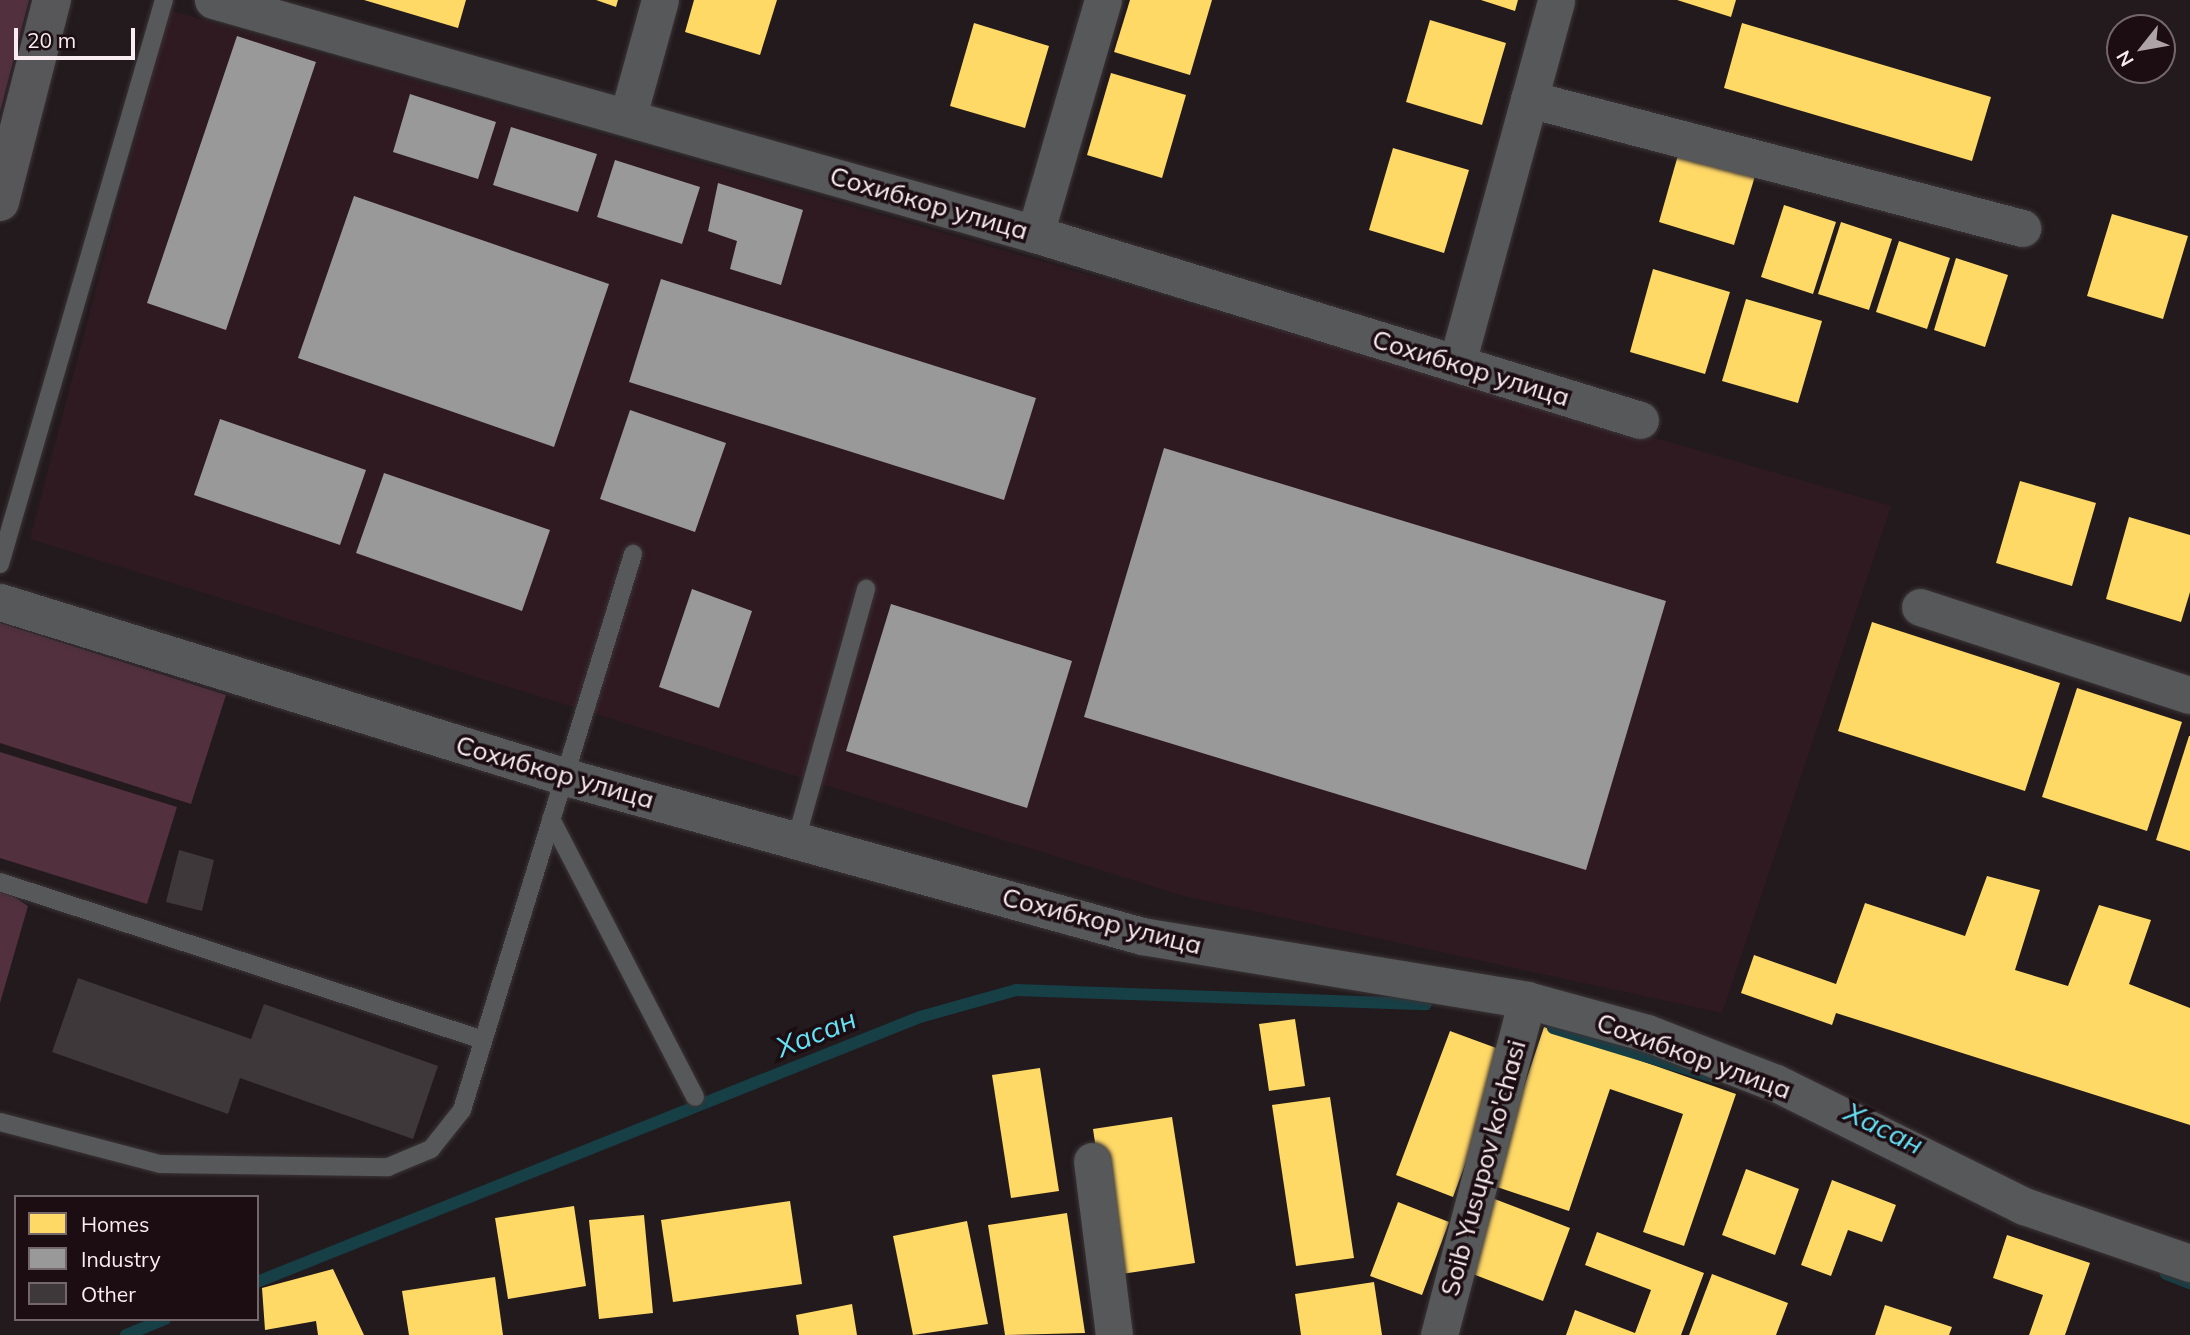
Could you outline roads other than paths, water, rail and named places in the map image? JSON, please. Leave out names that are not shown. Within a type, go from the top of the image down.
[{"type":"highway","points":[[0,202],[52,0]]},
{"type":"street","name":"Сохибкор улица","points":[[213,0],[1035,233],[1640,420]]},
{"type":"street","points":[[628,116],[660,0]]},
{"type":"street","points":[[1035,233],[1103,0]]},
{"type":"street","points":[[1457,363],[1556,0]]},
{"type":"street","points":[[1529,99],[2022,228]]},
{"type":"street","name":"Сохибкор улица","points":[[0,602],[566,777],[1142,936],[1527,1000],[1647,1033],[1776,1083],[2024,1206],[2190,1263]]},
{"type":"street","points":[[1920,607],[2190,695]]},
{"type":"street","name":"Soib Yusupov ko'chasi","points":[[1438,1335],[1527,1000]]},
{"type":"street","points":[[1093,1161],[1114,1335]]},
{"type":"lane","points":[[0,564],[164,0]]},
{"type":"lane","points":[[0,1122],[160,1164],[388,1167],[431,1149],[462,1110],[633,554]]},
{"type":"lane","points":[[796,840],[866,589]]},
{"type":"lane","points":[[551,820],[695,1097]]},
{"type":"lane","points":[[0,882],[483,1041]]},
{"type":"waterway","name":"Хасан","points":[[259,1281],[920,1017],[1016,990],[1426,1004]]},
{"type":"waterway","name":"Хасан","points":[[1553,1028],[1717,1078]]},
{"type":"waterway","name":"Хасан","points":[[2166,1274],[2190,1283]]},
{"type":"waterway","name":"Хасан","points":[[126,1335],[160,1321]]}]
